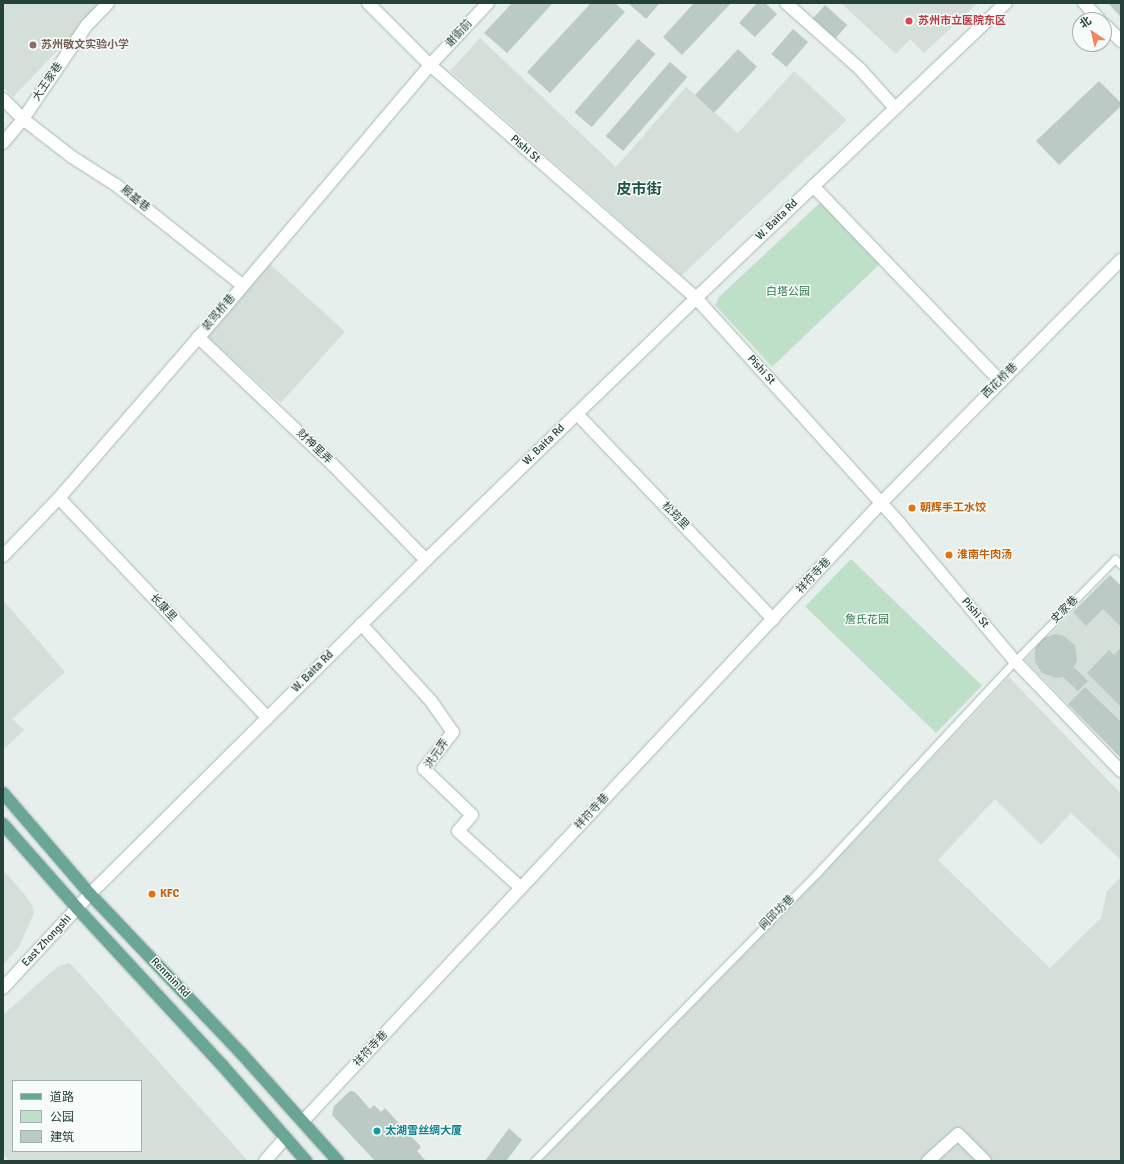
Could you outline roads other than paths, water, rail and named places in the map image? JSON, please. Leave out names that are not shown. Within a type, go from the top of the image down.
[{"type":"main road","name":"Renmin Rd","points":[[3,793],[90,894],[241,1053],[338,1161]]},
{"type":"main road","name":"Renmin Rd","points":[[3,824],[306,1161]]},
{"type":"street","name":"大王家巷","points":[[3,143],[23,118],[87,25],[108,3]]},
{"type":"street","name":"Pishi St","points":[[368,3],[430,65],[696,298],[881,503],[1015,661],[1121,771]]},
{"type":"street","name":"谢衙前","points":[[430,65],[488,3]]},
{"type":"street","points":[[786,3],[860,69],[895,108]]},
{"type":"street","name":"W. Baita Rd","points":[[90,894],[426,560],[696,298],[1006,3]]},
{"type":"street","points":[[1084,3],[1092,12]]},
{"type":"street","points":[[1112,32],[1121,41]]},
{"type":"street","name":"装驾桥巷","points":[[3,556],[59,498],[430,65]]},
{"type":"street","name":"殿基巷","points":[[3,99],[23,118],[72,158],[116,185],[242,285]]},
{"type":"street","points":[[813,186],[1000,381]]},
{"type":"street","name":"西花桥巷","points":[[881,503],[1121,260]]},
{"type":"street","name":"财神里弄","points":[[198,337],[332,464],[426,560]]},
{"type":"street","name":"松筠里","points":[[577,414],[773,619]]},
{"type":"street","name":"长康里","points":[[59,498],[268,718]]},
{"type":"street","name":"祥符寺巷","points":[[303,1121],[881,503]]},
{"type":"street","name":"洪元弄","points":[[361,624],[431,701],[452,732],[424,769],[472,815],[458,831],[522,888]]},
{"type":"street","name":"East Zhongshi","points":[[3,988],[90,894]]},
{"type":"street","points":[[928,1161],[958,1134],[985,1161]]},
{"type":"street","points":[[265,1161],[286,1138]]},
{"type":"lane","name":"史家巷","points":[[1015,661],[1118,562]]},
{"type":"lane","name":"闾邱坊巷","points":[[534,1161],[817,873],[1015,661]]},
{"type":"place","name":"苏州市立医院东区","points":[[909,21]]},
{"type":"place","name":"苏州敬文实验小学","points":[[33,45]]},
{"type":"place","name":"朝辉手工水饺","points":[[912,508]]},
{"type":"place","name":"淮南牛肉汤","points":[[949,555]]},
{"type":"place","name":"KFC","points":[[152,894]]},
{"type":"place","name":"太湖雪丝绸大厦","points":[[377,1131]]},
{"type":"district","name":"皮市街","points":[[639,190]]},
{"type":"park label","name":"白塔公园","points":[[788,292]]},
{"type":"park label","name":"詹氏花园","points":[[867,620]]}]
